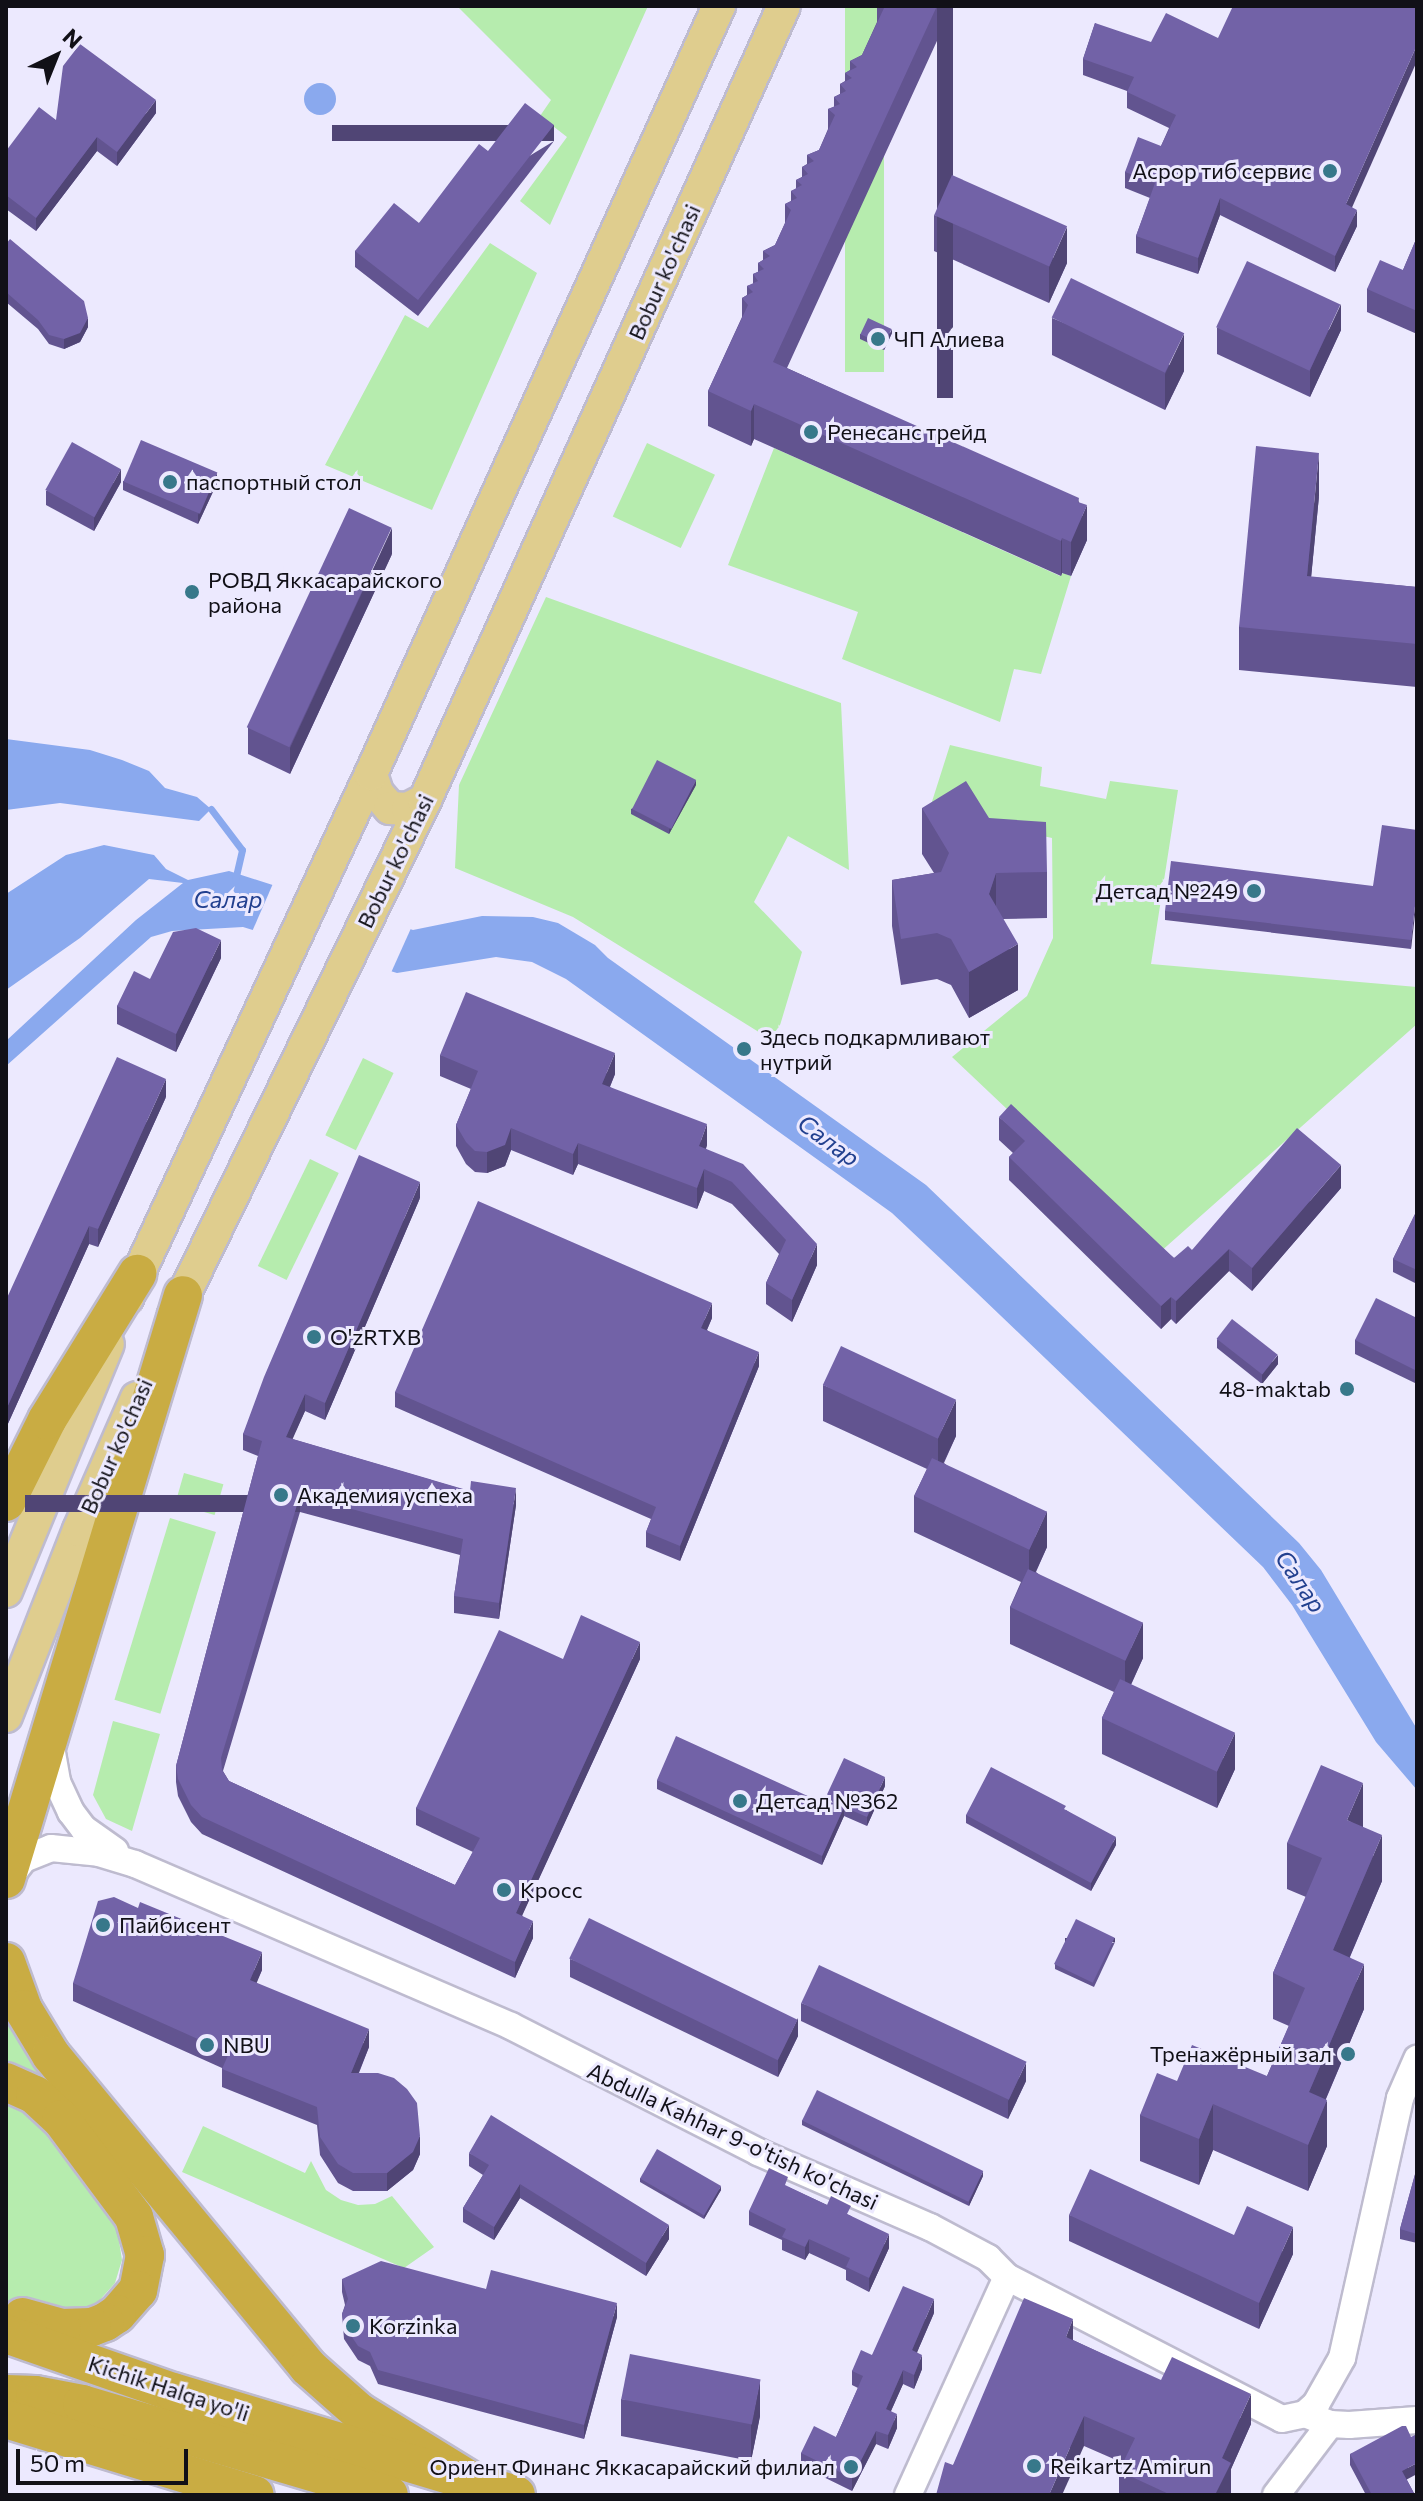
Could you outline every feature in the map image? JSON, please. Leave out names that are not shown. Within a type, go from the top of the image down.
[{"type":"highway","points":[[6,1502],[47,1420],[137,1274]]},
{"type":"highway","points":[[6,1881],[183,1295]]},
{"type":"highway","points":[[6,1962],[23,2009],[51,2055],[308,2367],[359,2412],[471,2481]]},
{"type":"highway","points":[[6,2082],[35,2095],[52,2109],[134,2217],[144,2247],[142,2279],[132,2298],[117,2314],[92,2327],[62,2328],[6,2312]]},
{"type":"highway","name":"Kichik Halqa yo'li","points":[[6,2334],[173,2392],[516,2495]]},
{"type":"highway","points":[[6,2394],[35,2395],[82,2404],[389,2495]]},
{"type":"highway","points":[[6,2419],[255,2495]]},
{"type":"main road","name":"Bobur ko'chasi","points":[[6,1591],[137,1274],[371,774],[719,6]]},
{"type":"main road","name":"Bobur ko'chasi","points":[[6,1716],[79,1530],[183,1295],[425,800],[784,6]]},
{"type":"main road","points":[[371,774],[377,793],[390,808],[408,809],[425,800]]},
{"type":"street","name":"Abdulla Kahhar 9-o'tish ko'chasi","points":[[50,1732],[54,1772],[71,1812],[84,1829],[135,1864]]},
{"type":"street","name":"Abdulla Kahhar 9-o'tish ko'chasi","points":[[6,1881],[24,1859],[51,1848],[89,1851],[135,1864],[511,2026],[758,2152],[930,2227],[988,2258],[1007,2277],[1282,2419],[1317,2414],[1417,2420]]},
{"type":"street","points":[[1276,2495],[1342,2358],[1400,2098],[1417,2059]]},
{"type":"street","points":[[908,2495],[1007,2277]]},
{"type":"green space","points":[[457,6],[648,6],[550,225],[520,201],[567,137],[540,116],[551,100]]},
{"type":"green space","points":[[845,6],[884,6],[884,372],[845,372]]},
{"type":"green space","points":[[490,243],[537,273],[432,510],[325,465],[405,315],[428,328]]},
{"type":"green space","points":[[647,443],[715,475],[681,548],[613,516]]},
{"type":"green space","points":[[774,448],[1060,576],[1063,573],[1071,576],[1041,674],[1014,669],[1000,722],[842,659],[858,612],[728,565]]},
{"type":"green space","points":[[546,597],[841,703],[849,870],[788,836],[754,902],[802,952],[775,1042],[573,917],[455,868],[459,785]]},
{"type":"green space","points":[[950,745],[1042,767],[1040,786],[1106,799],[1110,781],[1178,790],[1151,964],[1417,987],[1417,1024],[1159,1253],[952,1057],[1027,996],[1053,938],[1052,838],[929,811]]},
{"type":"green space","points":[[363,1058],[394,1073],[356,1150],[325,1135]]},
{"type":"green space","points":[[310,1159],[339,1173],[287,1280],[258,1266]]},
{"type":"green space","points":[[184,1473],[223,1484],[215,1515],[175,1504]]},
{"type":"green space","points":[[170,1518],[216,1532],[160,1714],[114,1700]]},
{"type":"green space","points":[[113,1721],[160,1734],[132,1831],[106,1819],[93,1795]]},
{"type":"green space","points":[[6,2012],[57,2087],[29,2070],[6,2062]]},
{"type":"green space","points":[[6,2103],[21,2110],[43,2131],[117,2228],[122,2260],[115,2283],[98,2302],[104,2310],[43,2316],[6,2302]]},
{"type":"green space","points":[[203,2126],[305,2173],[311,2161],[326,2190],[341,2200],[358,2205],[375,2204],[392,2196],[434,2247],[404,2268],[182,2172]]},
{"type":"water","points":[[320,83],[331,88],[336,99],[331,110],[320,115],[309,110],[304,99],[309,88]]},
{"type":"water","points":[[6,739],[90,750],[122,760],[149,771],[165,788],[197,797],[211,809],[199,821],[60,803],[6,810]]},
{"type":"water","name":"Салар","points":[[104,845],[154,855],[166,869],[188,880],[229,871],[413,930],[482,916],[533,917],[558,923],[595,945],[608,958],[926,1185],[1299,1543],[1321,1570],[1417,1729],[1417,1790],[1376,1742],[1292,1605],[1263,1567],[977,1293],[892,1213],[566,979],[532,962],[496,957],[397,973],[243,927],[172,931],[151,937],[6,1066],[6,1041],[136,920],[183,883],[149,879],[80,938],[6,990],[6,894],[66,855]]},
{"type":"pier","points":[[275,879],[412,926],[390,975],[251,934]]},
{"type":"building","points":[[882,6],[937,6],[773,362],[1079,498],[1078,502],[1087,505],[1071,542],[1062,538],[1061,541],[754,404],[751,411],[708,391],[748,305],[742,298],[753,292],[747,286],[758,281],[753,274],[764,269],[758,263],[770,256],[763,251],[775,245],[791,210],[785,204],[797,198],[791,191],[802,185],[796,180],[808,174],[802,167],[814,161],[807,155],[819,150],[835,115],[828,109],[840,104],[834,97],[846,91],[840,84],[852,78],[845,73],[857,67],[850,61],[862,55],[884,8]]},
{"type":"building","points":[[1233,6],[1417,6],[1417,45],[1346,204],[1357,210],[1335,256],[1220,198],[1198,258],[1136,236],[1155,183],[1125,172],[1138,137],[1161,146],[1176,115],[1127,92],[1134,77],[1083,59],[1095,23],[1151,42],[1166,13],[1218,38]]},
{"type":"building","points":[[80,44],[156,100],[117,152],[97,137],[36,218],[6,195],[6,151],[39,107],[56,120],[63,66]]},
{"type":"building","points":[[525,103],[554,125],[418,300],[355,251],[394,203],[419,223],[479,144],[488,151]]},
{"type":"building","points":[[952,175],[1067,226],[1049,266],[934,215]]},
{"type":"building","points":[[1417,237],[1417,311],[1367,289],[1380,260],[1403,270]]},
{"type":"building","points":[[10,239],[84,301],[88,318],[80,333],[64,339],[49,335],[38,320],[6,292],[6,244]]},
{"type":"building","points":[[1247,261],[1340,305],[1309,371],[1216,327]]},
{"type":"building","points":[[1071,278],[1184,333],[1165,373],[1052,318]]},
{"type":"building","points":[[868,318],[892,329],[884,345],[860,334]]},
{"type":"building","points":[[141,440],[217,472],[200,514],[123,481]]},
{"type":"building","points":[[72,442],[121,469],[94,517],[45,490]]},
{"type":"building","points":[[1256,446],[1319,453],[1307,576],[1417,587],[1417,644],[1239,627]]},
{"type":"building","points":[[349,508],[392,528],[289,747],[247,727]]},
{"type":"building","points":[[657,760],[696,780],[671,829],[632,809]]},
{"type":"building","points":[[966,781],[989,818],[1046,822],[1047,872],[996,873],[989,894],[1018,944],[969,972],[951,939],[937,933],[901,939],[892,880],[941,872],[949,853],[922,808]]},
{"type":"building","name":"Детсад №249","points":[[1382,825],[1417,830],[1417,889],[1411,940],[1165,911],[1171,861],[1373,886]]},
{"type":"building","points":[[196,928],[221,940],[176,1034],[117,1006],[134,971],[150,979],[173,932]]},
{"type":"building","points":[[466,992],[615,1053],[602,1084],[707,1124],[699,1146],[743,1164],[817,1244],[792,1300],[766,1283],[786,1240],[732,1182],[704,1169],[697,1188],[578,1143],[573,1154],[511,1128],[505,1145],[487,1152],[475,1151],[456,1125],[478,1071],[440,1055]]},
{"type":"building","points":[[117,1057],[166,1079],[98,1229],[89,1226],[6,1410],[6,1300]]},
{"type":"building","points":[[1011,1104],[1174,1258],[1188,1246],[1192,1250],[1297,1128],[1341,1165],[1252,1268],[1229,1249],[1176,1301],[1171,1297],[1161,1306],[1009,1157],[1025,1141],[999,1117]]},
{"type":"building","points":[[359,1155],[420,1182],[325,1403],[305,1394],[286,1437],[470,1491],[471,1481],[516,1488],[499,1603],[454,1596],[463,1539],[300,1495],[221,1758],[222,1770],[229,1781],[455,1885],[480,1838],[416,1808],[499,1630],[563,1659],[581,1615],[640,1642],[516,1913],[533,1921],[515,1962],[202,1817],[191,1805],[178,1779],[176,1766],[262,1441],[243,1434],[264,1377]]},
{"type":"building","points":[[478,1201],[712,1303],[701,1328],[759,1352],[680,1546],[646,1532],[656,1507],[395,1392]]},
{"type":"building","points":[[1417,1210],[1417,1270],[1393,1259]]},
{"type":"building","points":[[1376,1298],[1417,1318],[1417,1371],[1355,1340]]},
{"type":"building","points":[[1232,1319],[1278,1355],[1262,1374],[1217,1339]]},
{"type":"building","points":[[841,1346],[956,1400],[938,1439],[823,1385]]},
{"type":"building","points":[[932,1458],[1047,1512],[1029,1550],[914,1496]]},
{"type":"building","points":[[1028,1569],[1143,1623],[1125,1661],[1010,1607]]},
{"type":"building","points":[[1120,1679],[1235,1733],[1217,1772],[1102,1718]]},
{"type":"building","name":"Детсад №362","points":[[676,1736],[823,1803],[844,1758],[885,1777],[867,1817],[844,1807],[822,1856],[657,1780]]},
{"type":"building","points":[[1321,1765],[1363,1783],[1347,1820],[1382,1835],[1333,1950],[1364,1964],[1309,2092],[1327,2100],[1308,2145],[1213,2104],[1199,2139],[1140,2115],[1157,2073],[1177,2081],[1192,2045],[1267,2076],[1305,1988],[1273,1973],[1322,1858],[1287,1843]]},
{"type":"building","points":[[991,1767],[1066,1806],[1064,1809],[1116,1837],[1091,1883],[966,1815]]},
{"type":"building","points":[[114,1897],[138,1908],[140,1902],[262,1952],[250,1980],[369,2029],[351,2073],[378,2073],[394,2078],[407,2089],[417,2103],[420,2136],[413,2152],[387,2173],[353,2173],[338,2164],[320,2137],[317,2107],[222,2069],[229,2053],[73,1983],[98,1901]]},
{"type":"building","points":[[589,1918],[798,2020],[778,2060],[569,1958]]},
{"type":"building","points":[[1076,1919],[1115,1938],[1093,1983],[1054,1964]]},
{"type":"building","points":[[819,1965],[1027,2062],[1009,2100],[801,2003]]},
{"type":"building","points":[[817,2090],[983,2171],[968,2202],[802,2121]]},
{"type":"building","points":[[491,2115],[669,2225],[646,2263],[520,2184],[494,2227],[463,2208],[489,2165],[469,2153]]},
{"type":"building","points":[[657,2149],[721,2186],[704,2215],[640,2178]]},
{"type":"building","points":[[1417,2167],[1417,2234],[1400,2229]]},
{"type":"building","points":[[769,2168],[788,2177],[785,2185],[827,2205],[831,2196],[851,2206],[847,2214],[889,2234],[869,2278],[846,2267],[850,2258],[809,2239],[805,2247],[782,2237],[786,2229],[749,2211]]},
{"type":"building","points":[[1090,2169],[1234,2235],[1247,2206],[1293,2227],[1259,2303],[1069,2215]]},
{"type":"building","points":[[381,2261],[486,2289],[491,2270],[617,2303],[584,2425],[378,2370],[370,2352],[358,2346],[344,2325],[342,2314],[348,2299],[342,2279]]},
{"type":"building","points":[[903,2286],[934,2299],[912,2350],[922,2355],[914,2375],[903,2370],[886,2409],[897,2414],[888,2435],[876,2431],[852,2478],[801,2453],[814,2426],[836,2437],[863,2376],[852,2371],[861,2350],[872,2355]]},
{"type":"building","points":[[1024,2298],[1073,2319],[1066,2337],[1161,2380],[1172,2357],[1251,2394],[1222,2458],[1231,2463],[1215,2495],[1171,2495],[1119,2471],[1135,2438],[1084,2416],[1049,2495],[936,2495],[945,2462],[953,2465]]},
{"type":"building","points":[[630,2354],[761,2379],[752,2425],[621,2399]]},
{"type":"building","points":[[1406,2426],[1411,2437],[1417,2434],[1417,2463],[1402,2471],[1415,2495],[1372,2495],[1350,2454]]},
{"type":"waterway","points":[[211,809],[242,850],[235,880]]},
{"type":"place","name":"Асрор тиб сервис","points":[[1330,171]]},
{"type":"place","name":"ЧП Алиева","points":[[878,339]]},
{"type":"place","name":"Ренесанс трейд","points":[[811,432]]},
{"type":"place","name":"паспортный стол","points":[[170,482]]},
{"type":"place","name":"РОВД Яккасарайского района","points":[[192,592]]},
{"type":"place","name":"Детсад №249","points":[[1254,891]]},
{"type":"place","name":"Здесь подкармливают нутрий","points":[[744,1049]]},
{"type":"place","name":"O'zRTXB","points":[[314,1337]]},
{"type":"place","name":"48-maktab","points":[[1347,1389]]},
{"type":"place","name":"Академия успеха","points":[[281,1495]]},
{"type":"place","name":"Детсад №362","points":[[740,1801]]},
{"type":"place","name":"Кросс","points":[[504,1890]]},
{"type":"place","name":"Пайбисент","points":[[103,1925]]},
{"type":"place","name":"NBU","points":[[207,2045]]},
{"type":"place","name":"Тренажёрный зал","points":[[1348,2054]]},
{"type":"place","name":"Korzinka","points":[[353,2326]]},
{"type":"place","name":"Reikartz Amirun","points":[[1034,2466]]},
{"type":"place","name":"Ориент Финанс Яккасарайский филиал","points":[[851,2467]]}]
